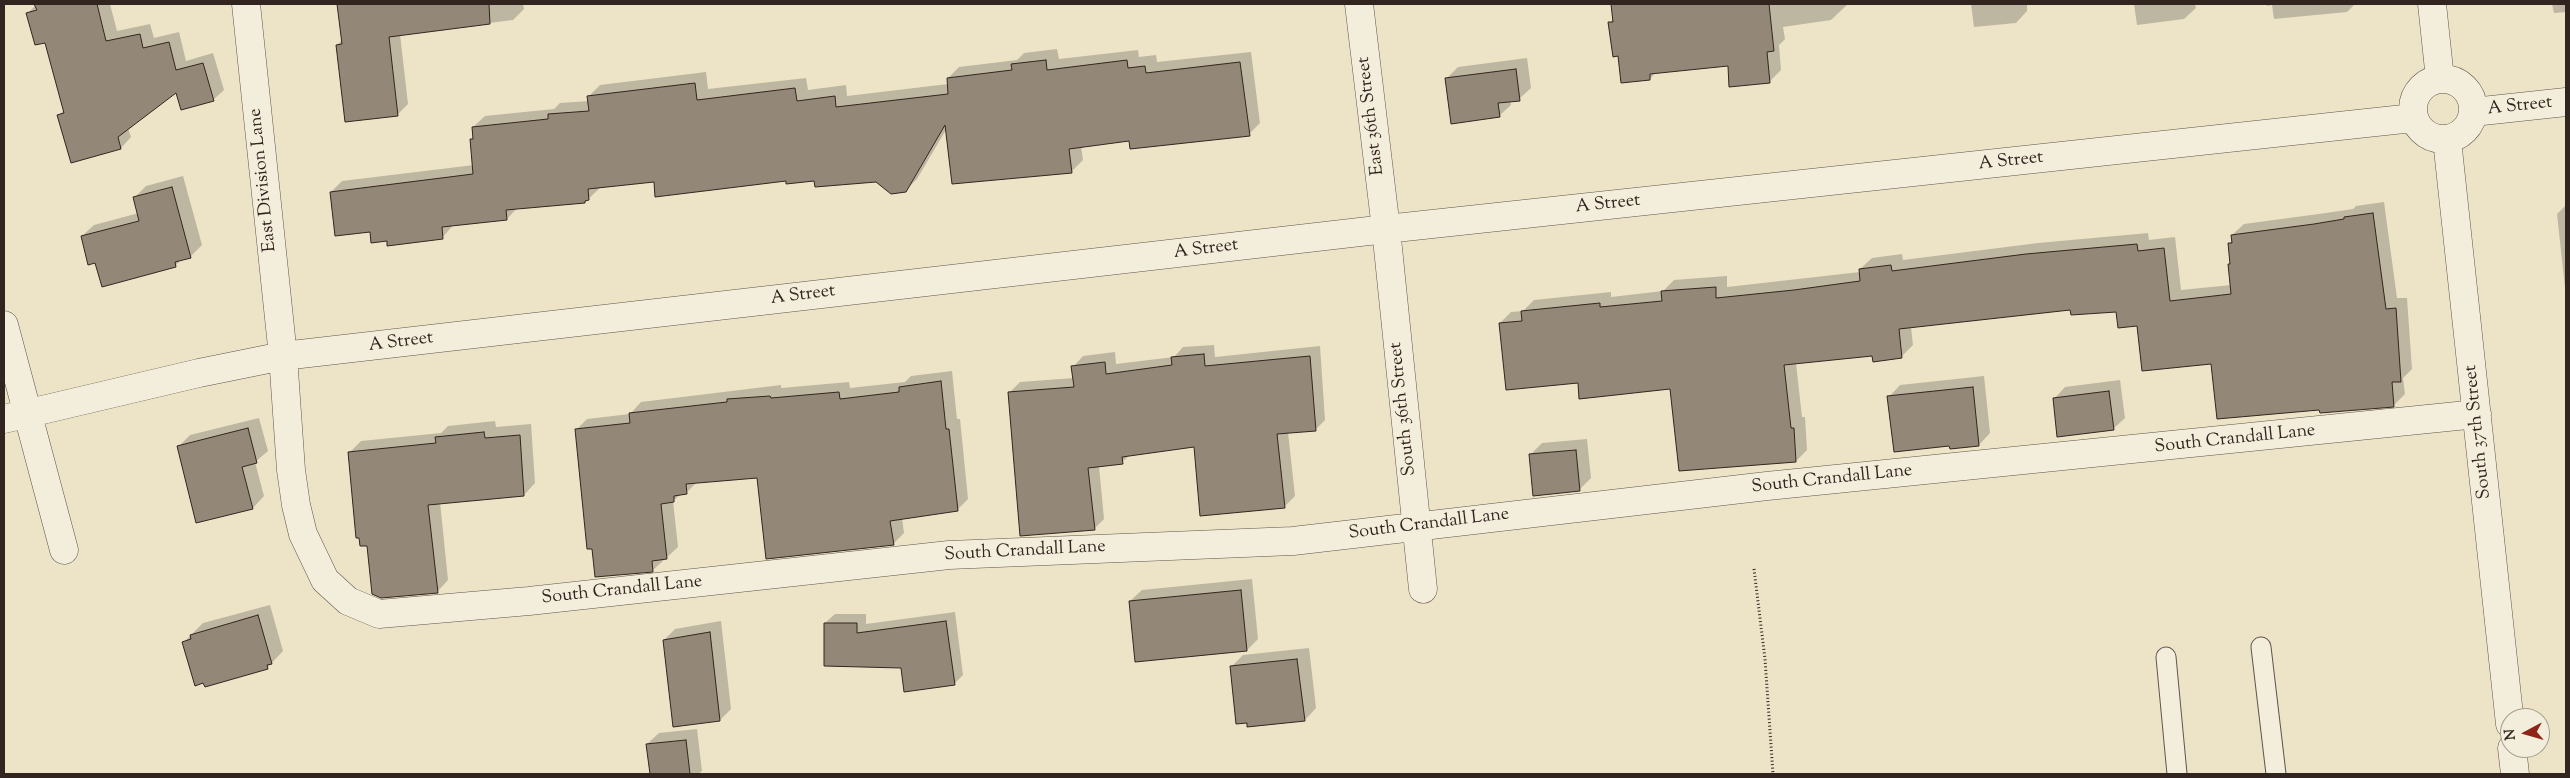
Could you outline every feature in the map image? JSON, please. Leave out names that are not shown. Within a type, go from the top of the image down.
[{"type":"street","name":"East Division Lane","points":[[246,4],[283,356],[290,470],[303,534],[325,580],[348,600],[379,614]]},
{"type":"street","name":"East 36th Street","points":[[1359,4],[1386,229]]},
{"type":"street","points":[[2432,4],[2440,79]]},
{"type":"street","points":[[2448,79],[2464,87],[2473,103],[2473,112],[2471,122],[2465,130],[2447,140],[2430,137],[2417,126],[2413,118],[2414,97],[2429,82],[2448,79]]},
{"type":"street","name":"A Street","points":[[2473,112],[2566,102]]},
{"type":"street","name":"A Street","points":[[15,416],[199,373],[283,356],[1386,229],[2413,118]]},
{"type":"street","name":"South 37th Street","points":[[2447,140],[2508,708]]},
{"type":"street","name":"South 36th Street","points":[[1386,229],[1423,589]]},
{"type":"street","points":[[4,325],[15,416],[64,550]]},
{"type":"street","name":"South Crandall Lane","points":[[379,614],[529,601],[949,555],[1053,549],[1230,545],[1294,541],[1767,486],[2477,414]]},
{"type":"street","points":[[2513,758],[2515,774]]},
{"type":"lane","points":[[2261,648],[2276,774]]},
{"type":"lane","points":[[2166,657],[2177,774]]},
{"type":"path","points":[[1754,569],[1764,658],[1766,708],[1773,774]]},
{"type":"building","points":[[34,4],[97,4],[106,41],[140,34],[143,48],[169,42],[176,70],[203,63],[214,101],[181,110],[176,93],[118,137],[121,149],[71,163],[57,115],[64,113],[45,43],[35,45],[26,13],[37,10]]},
{"type":"building","points":[[337,4],[489,4],[490,24],[389,37],[398,116],[345,122],[336,45],[342,44]]},
{"type":"building","points":[[1611,4],[1769,4],[1774,51],[1767,52],[1770,83],[1729,87],[1728,66],[1650,74],[1650,80],[1621,83],[1618,56],[1613,57],[1608,22],[1613,22]]},
{"type":"building","points":[[1046,60],[1047,70],[1127,60],[1128,68],[1145,66],[1146,73],[1240,62],[1250,136],[1130,149],[1129,141],[1069,149],[1072,173],[952,184],[945,125],[906,192],[891,194],[876,182],[815,187],[814,181],[786,184],[786,181],[655,197],[654,182],[588,189],[589,200],[585,201],[585,203],[506,210],[507,220],[442,227],[443,239],[387,246],[387,241],[371,243],[370,232],[335,236],[330,192],[473,174],[470,139],[473,139],[472,127],[548,119],[548,114],[589,111],[587,96],[695,83],[697,100],[795,88],[797,101],[835,96],[836,107],[948,94],[947,78],[1012,70],[1011,64]]},
{"type":"building","points":[[1516,69],[1520,101],[1498,103],[1500,117],[1451,124],[1445,78]]},
{"type":"building","points":[[172,187],[191,258],[175,262],[176,267],[102,287],[95,263],[88,265],[81,236],[139,221],[133,197]]},
{"type":"building","points":[[2373,213],[2386,309],[2396,308],[2401,382],[2392,382],[2394,407],[2320,413],[2319,410],[2217,419],[2211,364],[2142,371],[2137,326],[2118,328],[2116,312],[2071,315],[2070,310],[1899,329],[1902,358],[1873,362],[1872,356],[1784,365],[1791,428],[1794,428],[1796,462],[1679,471],[1670,389],[1579,399],[1578,383],[1506,390],[1499,323],[1522,321],[1521,311],[1600,303],[1600,307],[1662,301],[1661,291],[1716,287],[1716,298],[1794,290],[1860,281],[1859,269],[1891,265],[1892,271],[2026,254],[2137,244],[2138,251],[2164,248],[2170,301],[2231,294],[2228,243],[2232,243],[2231,235],[2314,224]]},
{"type":"building","points":[[1204,354],[1205,366],[1310,356],[1316,431],[1277,434],[1285,508],[1200,516],[1194,447],[1122,457],[1123,464],[1088,468],[1095,530],[1020,536],[1008,392],[1074,387],[1071,366],[1105,362],[1106,374],[1172,365],[1171,357]]},
{"type":"building","points":[[941,381],[946,429],[949,429],[958,511],[890,521],[894,545],[766,559],[757,478],[686,484],[687,494],[674,496],[674,502],[661,504],[667,559],[652,561],[653,572],[595,577],[592,549],[587,549],[575,429],[630,423],[629,413],[727,402],[727,399],[770,396],[771,398],[839,392],[840,399],[899,392],[899,387]]},
{"type":"building","points":[[1973,387],[1979,446],[1950,449],[1949,446],[1894,452],[1887,396]]},
{"type":"building","points":[[2109,391],[2114,430],[2057,437],[2053,398]]},
{"type":"building","points":[[248,428],[257,463],[242,467],[253,509],[196,523],[177,446]]},
{"type":"building","points":[[484,432],[485,438],[520,435],[524,496],[428,505],[438,593],[381,598],[372,594],[367,546],[360,546],[359,538],[356,538],[348,452],[436,443],[435,437]]},
{"type":"building","points":[[1576,450],[1580,491],[1533,496],[1529,454]]},
{"type":"building","points":[[1241,590],[1247,651],[1135,662],[1129,601]]},
{"type":"building","points":[[258,615],[272,664],[267,665],[268,669],[205,687],[203,683],[195,686],[182,642],[191,639],[190,635]]},
{"type":"building","points":[[946,621],[955,685],[904,692],[901,668],[824,666],[824,623],[857,623],[857,633]]},
{"type":"building","points":[[710,632],[720,721],[673,727],[663,640]]},
{"type":"building","points":[[1297,659],[1305,721],[1247,727],[1247,723],[1236,724],[1230,666]]},
{"type":"building","points":[[686,740],[690,774],[650,774],[646,744]]}]
